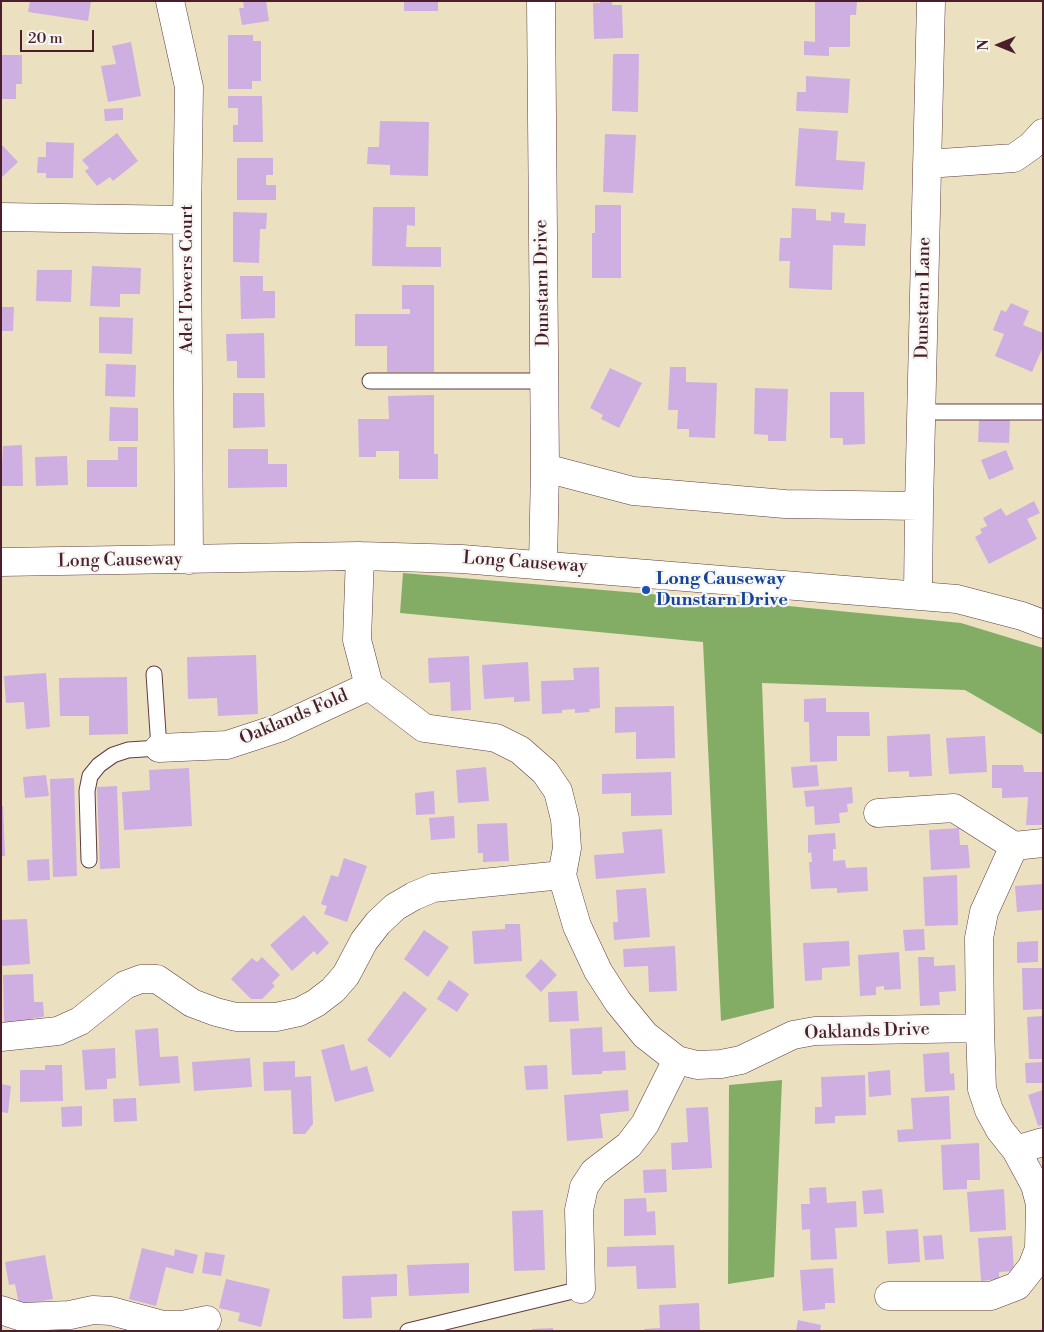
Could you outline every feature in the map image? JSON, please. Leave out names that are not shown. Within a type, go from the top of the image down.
[{"type":"street","name":"Adel Towers Court","points":[[170,1],[189,87],[189,560]]},
{"type":"street","name":"Dunstarn Drive","points":[[541,1],[545,468],[543,564]]},
{"type":"street","name":"Dunstarn Lane","points":[[918,594],[931,1]]},
{"type":"street","points":[[927,164],[1014,158],[1031,146],[1043,133]]},
{"type":"street","points":[[1,218],[188,220]]},
{"type":"street","points":[[545,468],[633,492],[785,504],[919,506]]},
{"type":"street","points":[[360,556],[357,640],[368,686]]},
{"type":"street","name":"Long Causeway","points":[[1,562],[360,556],[462,559],[957,598],[1022,616],[1043,624]]},
{"type":"street","name":"Oaklands Fold","points":[[158,748],[227,746],[279,728],[368,686]]},
{"type":"street","name":"Oaklands Drive","points":[[368,686],[424,728],[496,738],[520,750],[545,772],[558,791],[565,819],[566,848],[562,875],[577,926],[598,971],[618,1002],[645,1035],[677,1060],[697,1064],[721,1064],[741,1060],[793,1035],[815,1031],[980,1028]]},
{"type":"street","points":[[878,813],[954,808],[1014,846],[1043,843]]},
{"type":"street","points":[[889,1296],[991,1296],[1017,1286],[1032,1267],[1039,1249],[1040,1204],[1035,1184],[1016,1150],[1000,1130],[989,1110],[982,1089],[979,938],[984,912],[1014,846]]},
{"type":"street","points":[[1,1037],[58,1031],[80,1021],[125,985],[141,979],[157,979],[192,1003],[236,1017],[276,1017],[299,1012],[316,1003],[333,990],[346,975],[364,941],[378,923],[395,907],[414,896],[433,888],[562,875]]},
{"type":"street","points":[[581,1289],[579,1210],[584,1187],[594,1172],[628,1145],[645,1124],[677,1060]]},
{"type":"street","points":[[1016,1150],[1043,1142]]},
{"type":"street","points":[[1,1310],[22,1317],[70,1315],[93,1310],[111,1311],[164,1328],[207,1320]]},
{"type":"lane","points":[[370,382],[544,381]]},
{"type":"lane","points":[[921,412],[1043,412]]},
{"type":"lane","points":[[89,860],[87,791],[90,776],[99,764],[113,754],[128,750],[158,748],[154,674]]},
{"type":"lane","points":[[408,1331],[581,1289]]},
{"type":"green space","points":[[403,573],[768,604],[961,623],[1043,648],[1043,735],[965,690],[762,683],[774,1008],[721,1021],[703,642],[400,613]]},
{"type":"green space","points":[[782,1080],[774,1277],[728,1284],[729,1085]]},
{"type":"building","points":[[30,1],[91,1],[88,21],[28,12]]},
{"type":"building","points":[[243,1],[266,1],[269,21],[242,25],[239,8],[244,8]]},
{"type":"building","points":[[404,1],[438,1],[438,11],[404,11]]},
{"type":"building","points":[[600,1],[612,1],[612,5],[622,5],[623,38],[594,39],[593,3],[600,3]]},
{"type":"building","points":[[815,1],[857,1],[856,15],[850,15],[850,47],[829,47],[829,56],[804,55],[804,41],[815,42]]},
{"type":"building","points":[[228,35],[253,35],[253,41],[261,41],[261,81],[252,81],[252,89],[228,89]]},
{"type":"building","points":[[131,42],[141,96],[108,102],[101,66],[116,64],[112,46]]},
{"type":"building","points":[[613,54],[639,54],[638,112],[612,111]]},
{"type":"building","points":[[1,55],[22,55],[22,84],[16,84],[16,99],[1,99]]},
{"type":"building","points":[[806,76],[850,79],[848,113],[796,111],[797,92],[806,92]]},
{"type":"building","points":[[228,96],[262,96],[263,142],[233,142],[233,125],[238,125],[238,108],[228,108]]},
{"type":"building","points":[[123,108],[123,120],[105,121],[104,109]]},
{"type":"building","points":[[380,121],[429,122],[428,176],[390,175],[390,165],[367,164],[368,147],[379,147]]},
{"type":"building","points":[[799,128],[838,131],[836,160],[865,162],[863,190],[795,186]]},
{"type":"building","points":[[117,133],[138,161],[113,181],[110,177],[97,186],[85,171],[89,168],[82,160]]},
{"type":"building","points":[[605,134],[636,135],[633,193],[603,192]]},
{"type":"building","points":[[46,142],[74,143],[73,178],[46,178],[46,173],[37,173],[38,157],[46,157]]},
{"type":"building","points":[[1,144],[18,162],[1,178]]},
{"type":"building","points":[[237,158],[273,158],[273,175],[266,175],[266,185],[276,185],[276,200],[237,200]]},
{"type":"building","points":[[595,205],[621,205],[621,278],[592,278],[592,233],[595,233]]},
{"type":"building","points":[[373,207],[415,207],[415,226],[407,225],[406,247],[441,247],[441,267],[372,266]]},
{"type":"building","points":[[792,208],[816,209],[816,220],[831,221],[831,212],[845,213],[844,223],[866,224],[865,246],[833,245],[832,290],[789,288],[790,261],[779,261],[780,238],[791,238]]},
{"type":"building","points":[[233,212],[267,213],[266,229],[260,229],[259,263],[233,262]]},
{"type":"building","points":[[92,266],[141,268],[140,294],[120,294],[120,307],[90,306]]},
{"type":"building","points":[[37,270],[72,270],[71,302],[36,301]]},
{"type":"building","points":[[240,276],[263,276],[263,291],[275,291],[275,318],[241,319]]},
{"type":"building","points":[[402,285],[434,285],[434,372],[387,372],[387,346],[355,346],[355,314],[410,314],[410,309],[402,309]]},
{"type":"building","points":[[1011,303],[1029,311],[1023,325],[1043,333],[1043,347],[1032,372],[995,356],[1004,334],[993,330],[1001,310],[1006,312]]},
{"type":"building","points":[[1,307],[14,307],[13,331],[1,331]]},
{"type":"building","points":[[99,317],[133,318],[132,354],[99,353]]},
{"type":"building","points":[[264,333],[265,378],[237,378],[237,361],[227,361],[226,334]]},
{"type":"building","points":[[106,364],[136,365],[135,397],[105,396]]},
{"type":"building","points":[[670,367],[686,367],[686,382],[717,383],[715,438],[689,437],[689,429],[677,429],[678,410],[668,410]]},
{"type":"building","points":[[610,368],[642,383],[619,428],[601,419],[603,415],[590,408]]},
{"type":"building","points":[[755,388],[788,389],[786,441],[768,441],[768,435],[754,434]]},
{"type":"building","points":[[830,392],[864,392],[865,444],[843,445],[843,438],[830,438]]},
{"type":"building","points":[[233,393],[264,393],[265,427],[233,428]]},
{"type":"building","points":[[434,395],[434,454],[438,454],[438,479],[399,479],[399,451],[376,451],[376,457],[359,457],[358,419],[389,419],[388,396]]},
{"type":"building","points":[[110,407],[138,408],[138,441],[109,441]]},
{"type":"building","points":[[979,419],[1010,420],[1009,443],[978,442]]},
{"type":"building","points":[[22,445],[23,486],[1,486],[3,446]]},
{"type":"building","points":[[118,447],[137,447],[137,487],[87,487],[87,460],[118,460]]},
{"type":"building","points":[[228,449],[268,449],[268,464],[287,464],[287,487],[228,488]]},
{"type":"building","points":[[1006,450],[1014,469],[989,480],[981,460]]},
{"type":"building","points":[[67,456],[68,485],[36,486],[35,457]]},
{"type":"building","points":[[1034,501],[1040,513],[1027,519],[1037,539],[989,564],[975,537],[982,533],[980,529],[987,526],[983,518],[1001,508],[1006,516]]},
{"type":"building","points":[[256,655],[258,714],[218,716],[217,698],[188,699],[187,657]]},
{"type":"building","points":[[469,656],[471,710],[451,711],[450,682],[429,683],[428,658]]},
{"type":"building","points":[[528,662],[530,701],[514,702],[514,697],[484,699],[482,665]]},
{"type":"building","points":[[599,667],[600,708],[589,709],[590,712],[575,713],[575,709],[562,710],[562,713],[542,714],[541,681],[574,680],[573,668]]},
{"type":"building","points":[[46,673],[50,727],[26,729],[24,702],[6,703],[4,676]]},
{"type":"building","points":[[127,677],[128,734],[89,735],[89,716],[60,716],[59,678]]},
{"type":"building","points":[[826,698],[826,712],[869,712],[870,736],[837,736],[837,761],[810,762],[809,722],[804,722],[804,699]]},
{"type":"building","points":[[674,706],[675,758],[636,759],[636,732],[615,733],[615,707]]},
{"type":"building","points":[[930,734],[932,776],[909,777],[909,771],[888,772],[887,736]]},
{"type":"building","points":[[985,736],[987,772],[949,774],[946,738]]},
{"type":"building","points":[[817,765],[819,786],[793,788],[791,767]]},
{"type":"building","points":[[992,765],[1023,765],[1024,772],[1043,772],[1043,825],[1026,825],[1028,797],[1002,798],[1002,788],[992,788]]},
{"type":"building","points":[[486,767],[489,801],[458,803],[456,770]]},
{"type":"building","points":[[189,768],[192,826],[124,830],[122,792],[150,790],[149,770]]},
{"type":"building","points":[[671,772],[672,815],[631,816],[631,793],[602,794],[602,774]]},
{"type":"building","points":[[46,775],[49,796],[25,798],[23,777]]},
{"type":"building","points":[[74,778],[77,876],[53,877],[50,779]]},
{"type":"building","points":[[117,786],[120,868],[100,869],[97,787]]},
{"type":"building","points":[[852,787],[853,803],[847,804],[848,812],[839,813],[840,823],[815,825],[814,806],[806,807],[804,791]]},
{"type":"building","points":[[434,791],[435,814],[416,815],[415,793]]},
{"type":"building","points":[[1,806],[3,806],[5,856],[1,856]]},
{"type":"building","points":[[454,816],[455,838],[431,840],[429,818]]},
{"type":"building","points":[[507,823],[509,861],[483,862],[483,853],[478,853],[477,824]]},
{"type":"building","points":[[959,828],[960,845],[968,845],[970,868],[931,870],[929,830]]},
{"type":"building","points":[[662,829],[665,873],[596,879],[594,855],[624,853],[622,832]]},
{"type":"building","points":[[835,833],[836,849],[833,849],[833,861],[845,860],[846,868],[867,867],[868,891],[837,893],[837,888],[811,889],[809,862],[812,862],[811,852],[808,853],[808,835]]},
{"type":"building","points":[[344,858],[367,866],[347,922],[324,914],[327,906],[321,904],[331,875],[338,877]]},
{"type":"building","points":[[49,859],[50,880],[28,881],[27,860]]},
{"type":"building","points":[[957,875],[958,925],[925,926],[923,877]]},
{"type":"building","points":[[1043,884],[1043,910],[1017,912],[1015,886]]},
{"type":"building","points":[[646,888],[650,937],[614,940],[613,922],[618,922],[616,890]]},
{"type":"building","points":[[304,915],[329,943],[317,955],[314,951],[292,971],[270,945]]},
{"type":"building","points":[[27,919],[30,964],[1,966],[1,920]]},
{"type":"building","points":[[505,924],[520,924],[522,961],[474,964],[472,931],[505,929]]},
{"type":"building","points":[[924,929],[925,950],[905,951],[903,930]]},
{"type":"building","points":[[424,930],[449,947],[428,977],[404,959]]},
{"type":"building","points":[[849,941],[850,966],[822,968],[822,980],[805,981],[803,943]]},
{"type":"building","points":[[1038,941],[1038,962],[1017,963],[1017,942]]},
{"type":"building","points":[[675,946],[677,991],[649,992],[648,966],[624,967],[623,949]]},
{"type":"building","points":[[899,952],[901,989],[884,990],[884,986],[876,987],[876,995],[860,996],[858,955]]},
{"type":"building","points":[[262,957],[280,975],[272,983],[275,986],[262,999],[251,999],[231,979],[252,958],[257,962]]},
{"type":"building","points":[[918,957],[934,957],[934,966],[955,965],[956,991],[939,992],[940,1005],[920,1006]]},
{"type":"building","points":[[541,959],[557,975],[541,992],[525,976]]},
{"type":"building","points":[[1022,968],[1043,968],[1043,1009],[1023,1010]]},
{"type":"building","points":[[33,974],[34,1002],[43,1002],[44,1017],[33,1018],[33,1022],[4,1023],[3,975]]},
{"type":"building","points":[[449,980],[469,994],[457,1012],[437,999]]},
{"type":"building","points":[[404,991],[427,1009],[390,1058],[367,1040]]},
{"type":"building","points":[[577,991],[579,1021],[549,1022],[548,992]]},
{"type":"building","points":[[1043,1016],[1043,1059],[1029,1059],[1027,1017]]},
{"type":"building","points":[[602,1027],[603,1052],[625,1051],[626,1070],[602,1071],[602,1074],[572,1075],[570,1029]]},
{"type":"building","points":[[158,1028],[160,1057],[178,1056],[180,1083],[139,1086],[135,1030]]},
{"type":"building","points":[[344,1044],[351,1071],[367,1066],[374,1091],[335,1102],[321,1050]]},
{"type":"building","points":[[115,1048],[116,1078],[107,1079],[107,1089],[85,1090],[82,1050]]},
{"type":"building","points":[[949,1052],[950,1074],[954,1073],[955,1090],[925,1092],[923,1054]]},
{"type":"building","points":[[250,1058],[252,1087],[194,1091],[192,1062]]},
{"type":"building","points":[[295,1061],[295,1077],[311,1076],[313,1124],[305,1134],[293,1134],[291,1090],[264,1091],[263,1062]]},
{"type":"building","points":[[1043,1062],[1043,1083],[1026,1083],[1025,1063]]},
{"type":"building","points":[[45,1065],[62,1065],[63,1101],[20,1102],[20,1070],[45,1070]]},
{"type":"building","points":[[547,1065],[548,1089],[526,1090],[524,1066]]},
{"type":"building","points":[[890,1070],[891,1095],[869,1097],[868,1072]]},
{"type":"building","points":[[865,1075],[866,1115],[835,1116],[835,1123],[815,1124],[815,1107],[822,1107],[821,1077]]},
{"type":"building","points":[[1,1084],[11,1086],[8,1113],[1,1112]]},
{"type":"building","points":[[628,1090],[629,1111],[600,1114],[603,1138],[567,1141],[564,1095]]},
{"type":"building","points":[[1043,1090],[1043,1125],[1038,1126],[1028,1095]]},
{"type":"building","points":[[949,1096],[951,1139],[898,1142],[897,1130],[913,1129],[911,1098]]},
{"type":"building","points":[[136,1098],[137,1121],[114,1122],[113,1099]]},
{"type":"building","points":[[82,1106],[82,1126],[62,1127],[61,1107]]},
{"type":"building","points":[[708,1107],[712,1168],[672,1170],[671,1143],[688,1142],[686,1108]]},
{"type":"building","points":[[979,1143],[980,1180],[967,1180],[967,1189],[943,1190],[941,1145]]},
{"type":"building","points":[[666,1169],[667,1192],[644,1193],[643,1170]]},
{"type":"building","points":[[826,1187],[827,1203],[856,1201],[857,1227],[835,1228],[837,1259],[811,1260],[810,1229],[802,1230],[801,1204],[810,1204],[809,1188]]},
{"type":"building","points":[[882,1189],[884,1213],[864,1214],[862,1191]]},
{"type":"building","points":[[1004,1189],[1006,1230],[970,1232],[967,1192]]},
{"type":"building","points":[[646,1198],[647,1212],[655,1211],[656,1235],[624,1236],[624,1199]]},
{"type":"building","points":[[543,1210],[545,1270],[514,1271],[512,1211]]},
{"type":"building","points":[[918,1229],[920,1262],[888,1264],[886,1231]]},
{"type":"building","points":[[942,1235],[944,1259],[925,1260],[923,1236]]},
{"type":"building","points":[[1012,1236],[1014,1271],[999,1272],[999,1279],[981,1281],[978,1238]]},
{"type":"building","points":[[674,1245],[676,1288],[637,1289],[636,1266],[607,1267],[607,1247]]},
{"type":"building","points":[[142,1248],[174,1256],[175,1249],[198,1255],[193,1274],[166,1267],[156,1306],[129,1299]]},
{"type":"building","points":[[205,1252],[225,1255],[221,1276],[202,1273]]},
{"type":"building","points":[[45,1255],[53,1299],[19,1305],[15,1284],[9,1285],[5,1262]]},
{"type":"building","points":[[469,1263],[469,1293],[409,1296],[407,1265]]},
{"type":"building","points":[[833,1268],[835,1303],[825,1303],[825,1309],[803,1311],[800,1270]]},
{"type":"building","points":[[397,1274],[397,1296],[371,1297],[372,1318],[343,1319],[342,1276]]},
{"type":"building","points":[[226,1279],[270,1289],[261,1327],[238,1321],[240,1313],[219,1308]]},
{"type":"building","points":[[699,1303],[700,1331],[644,1331],[644,1329],[660,1328],[659,1305]]},
{"type":"building","points":[[798,1320],[821,1325],[820,1331],[796,1331]]},
{"type":"building","points":[[553,1328],[553,1331],[532,1331],[532,1329]]},
{"type":"place","name":"Long Causeway Dunstarn Drive","points":[[646,590]]}]
